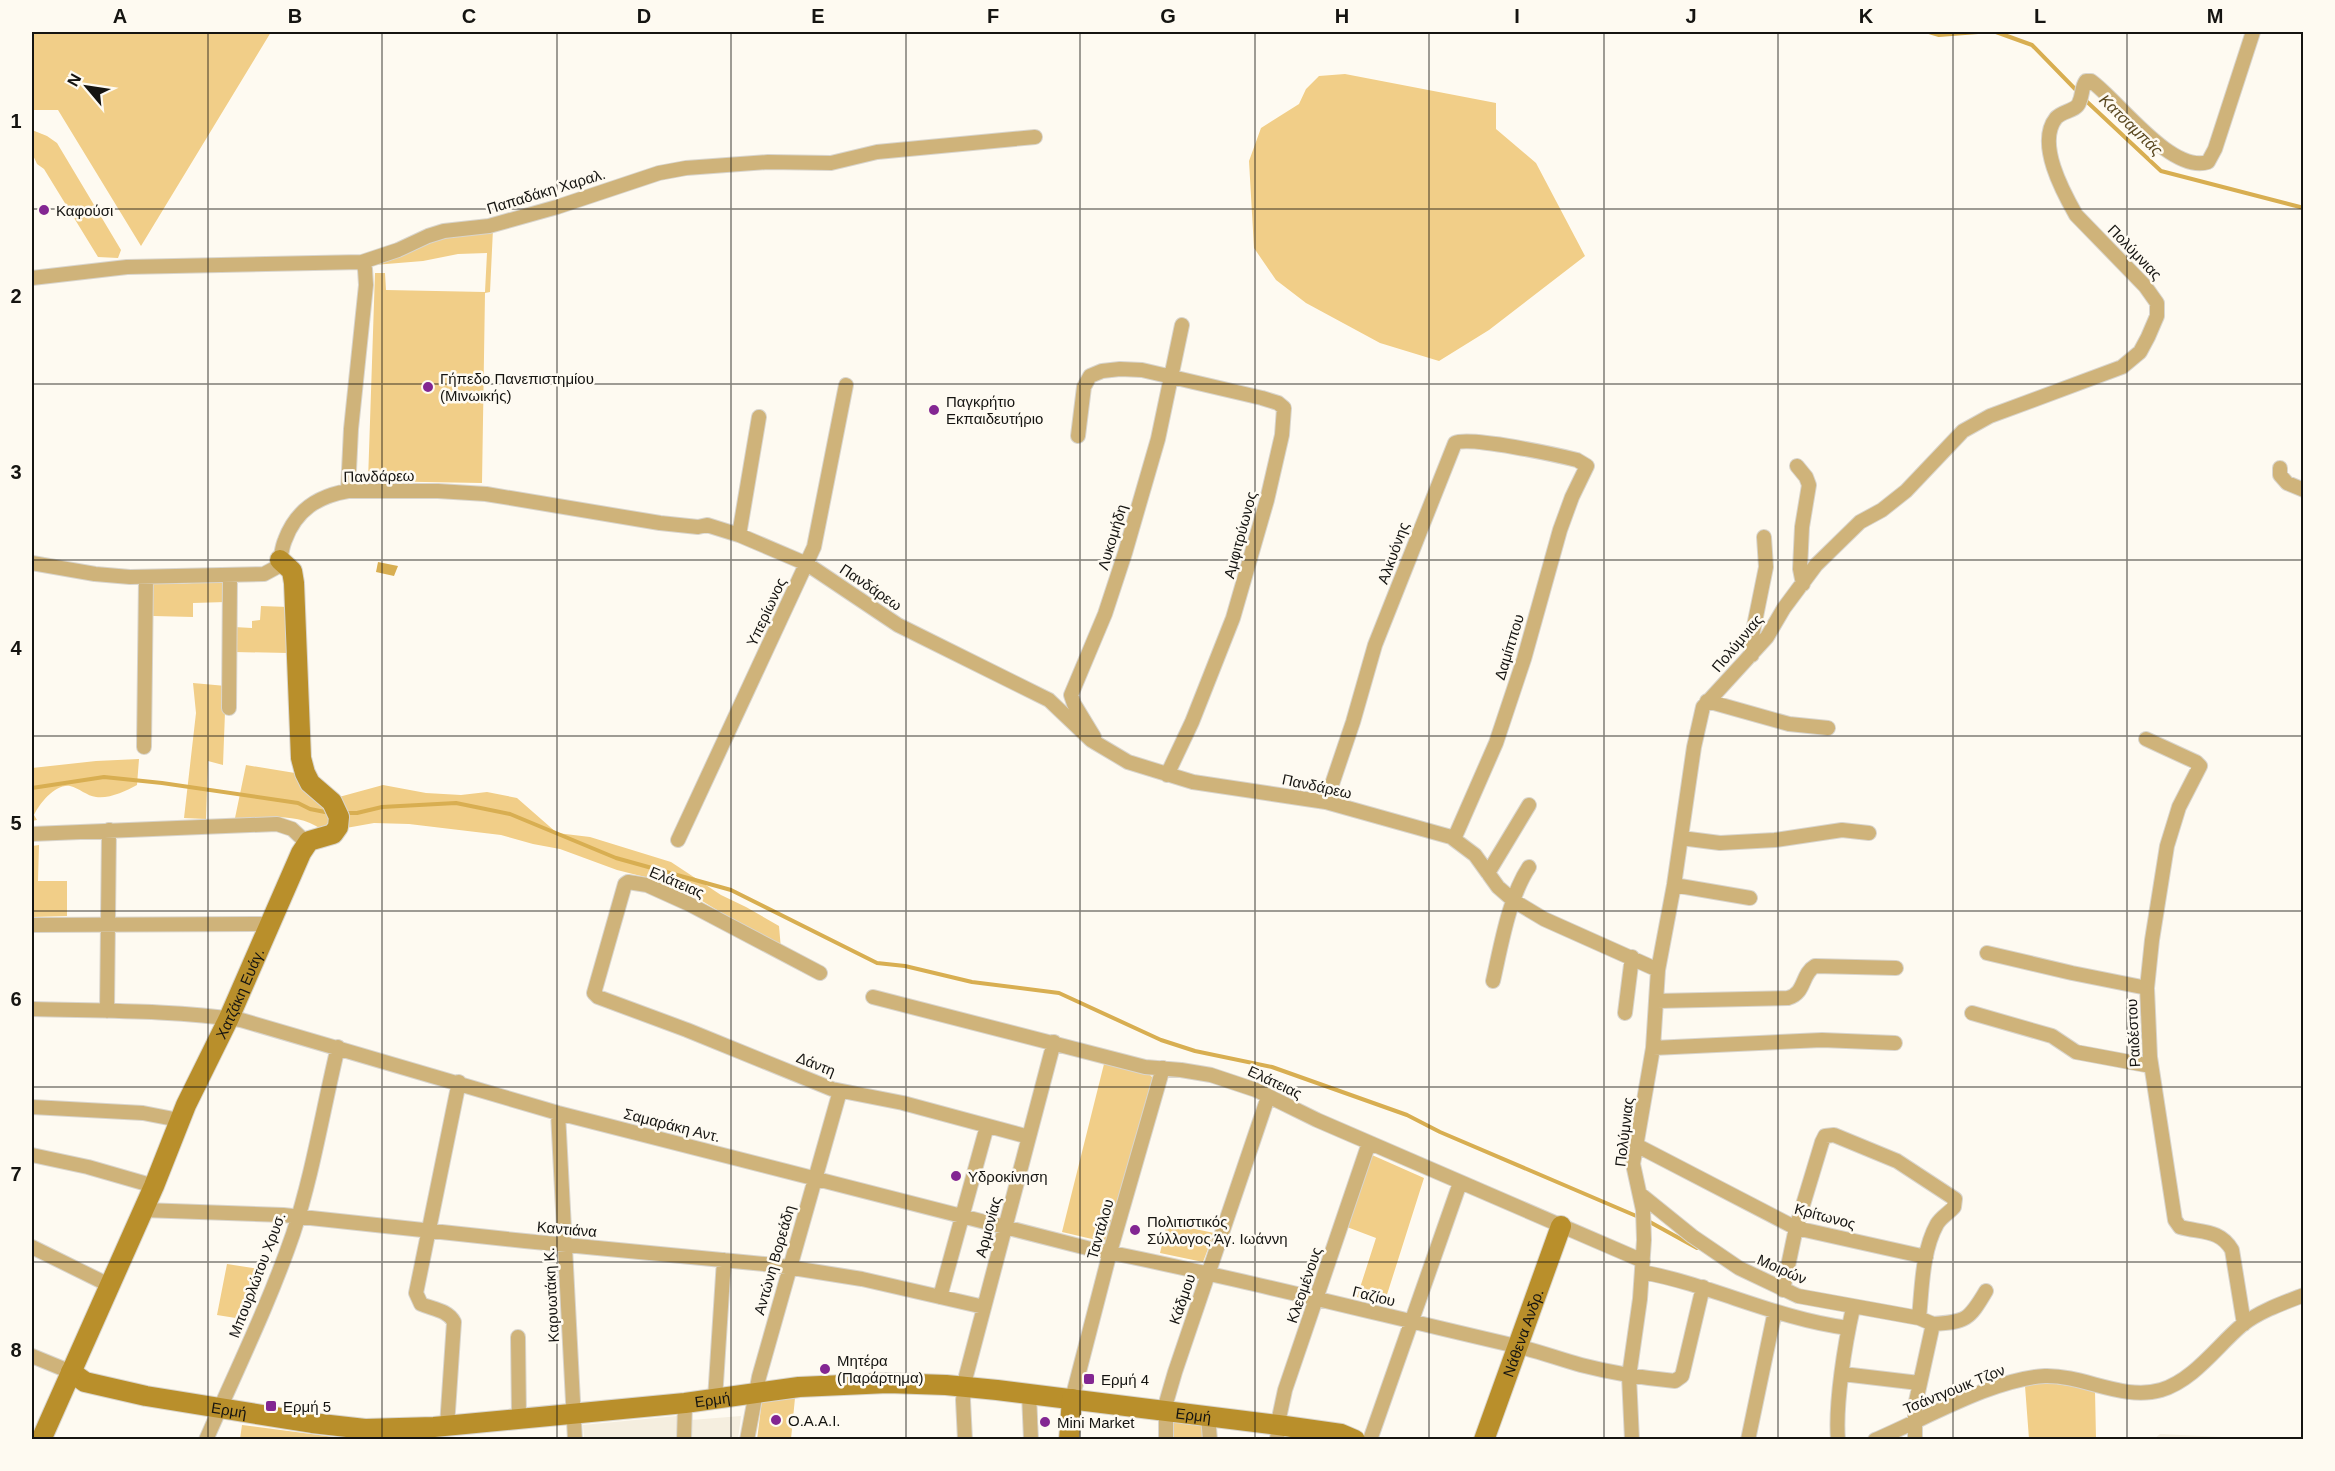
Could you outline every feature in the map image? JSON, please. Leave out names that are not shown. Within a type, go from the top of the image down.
[{"type":"street","name":"Πολύμνιας","points":[[1632,1440],[1629,1376],[1644,1230],[1640,1194],[1633,1169],[1653,1048],[1658,970],[1674,885],[1698,722],[1707,701],[1752,655],[1816,565],[1860,522],[1894,502],[1951,442],[1975,422],[2122,367],[2133,359],[2144,345],[2157,316],[2156,299],[2076,215],[2053,165],[2049,135],[2055,120],[2079,103],[2081,87],[2086,81],[2091,81],[2130,120],[2174,154],[2194,164],[2208,162],[2216,149],[2253,32]]},
{"type":"street","name":"Παπαδάκη Χαραλ.","points":[[32,278],[127,267],[362,262],[444,231],[489,226],[557,207],[659,173],[687,168],[768,162],[831,163],[876,152],[1035,137]]},
{"type":"street","points":[[348,491],[351,429],[366,285],[362,262]]},
{"type":"street","name":"Λυκομήδη","points":[[1101,747],[1074,704],[1071,695],[1105,614],[1125,553],[1158,440],[1182,325]]},
{"type":"street","points":[[1078,436],[1083,392],[1090,376],[1127,369],[1171,378]]},
{"type":"street","name":"Αμφιτρύωνος","points":[[1167,775],[1192,722],[1233,618],[1266,500],[1282,435],[1285,412],[1278,403],[1171,378]]},
{"type":"street","name":"Υπερίωνος","points":[[678,840],[807,564],[818,532],[846,385]]},
{"type":"street","points":[[740,535],[759,417]]},
{"type":"street","name":"Αλκυόνης","points":[[1326,802],[1375,645],[1455,443],[1460,441],[1482,443],[1569,458],[1584,463]]},
{"type":"street","name":"Δαμίππου","points":[[1455,839],[1496,743],[1524,659],[1560,530],[1587,465],[1584,463]]},
{"type":"street","points":[[1797,466],[1809,485],[1802,527],[1800,569],[1803,584]]},
{"type":"street","points":[[2280,468],[2280,475],[2287,483],[2304,490]]},
{"type":"street","name":"Πανδάρεω","points":[[280,560],[288,534],[308,505],[336,493],[348,491],[438,491],[486,494],[660,523],[698,527],[707,525],[740,535],[807,564],[898,625],[1049,700],[1084,735],[1128,762],[1167,775],[1209,785],[1326,802],[1455,839],[1475,855],[1498,887],[1514,901],[1544,919],[1658,970]]},
{"type":"street","points":[[1752,655],[1751,641],[1766,567],[1764,537]]},
{"type":"street","points":[[32,563],[103,575],[146,577],[264,574],[277,567],[280,560],[292,571],[294,583],[297,691],[303,768],[310,783],[334,804],[339,816],[338,827],[333,834],[314,838],[307,843],[292,829],[277,824],[32,834]]},
{"type":"street","points":[[229,708],[230,575]]},
{"type":"street","points":[[144,747],[146,577]]},
{"type":"street","points":[[1707,701],[1789,724],[1828,728]]},
{"type":"street","name":"Ραιδέστου","points":[[2146,739],[2200,766],[2179,807],[2167,846],[2147,988],[2151,1066],[2175,1220],[2180,1227],[2211,1232],[2228,1242],[2232,1250],[2244,1324]]},
{"type":"street","points":[[1488,873],[1529,805]]},
{"type":"street","points":[[107,1011],[110,830]]},
{"type":"street","points":[[1681,838],[1720,843],[1775,840],[1842,830],[1869,833]]},
{"type":"street","name":"Χατζάκη Ευάγ.","points":[[41,1440],[154,1186],[179,1120],[229,1018],[307,843]]},
{"type":"street","points":[[1493,981],[1514,901],[1529,867]]},
{"type":"street","name":"Ελάτειας","points":[[598,997],[594,993],[620,900],[625,884],[628,882],[647,885],[689,904],[820,974]]},
{"type":"street","points":[[1674,885],[1750,898]]},
{"type":"street","points":[[32,925],[271,924]]},
{"type":"street","points":[[1987,953],[2072,974],[2147,988]]},
{"type":"street","points":[[1624,1012],[1632,957]]},
{"type":"street","points":[[1657,1001],[1788,998],[1799,992],[1808,972],[1815,966],[1896,968]]},
{"type":"street","name":"Ελάτειας","points":[[873,996],[1145,1067],[1219,1077],[1256,1090],[1370,1143],[1561,1226],[1642,1266],[1775,1311],[1848,1328]]},
{"type":"street","name":"Δάντη","points":[[598,997],[840,1091],[903,1103],[1029,1137]]},
{"type":"street","name":"Σαμαράκη Αντ.","points":[[32,1009],[229,1018],[338,1047],[558,1113],[1110,1252]]},
{"type":"street","points":[[1972,1013],[2052,1036],[2076,1052],[2151,1066]]},
{"type":"street","points":[[1653,1048],[1822,1040],[1895,1043]]},
{"type":"street","name":"Αρμονίας","points":[[965,1440],[964,1386],[1054,1042]]},
{"type":"street","name":"Μπουρλώτου Χρυσ.","points":[[206,1440],[280,1271],[298,1216],[338,1047]]},
{"type":"street","name":"Ταντάλου","points":[[1072,1399],[1110,1252],[1163,1068]]},
{"type":"street","points":[[447,1426],[455,1324],[449,1314],[421,1304],[416,1297],[427,1231],[459,1082]]},
{"type":"street","name":"Αντώνη Βορεάδη","points":[[747,1440],[755,1394],[840,1091]]},
{"type":"street","name":"Κάδμου","points":[[1166,1440],[1166,1410],[1175,1372],[1268,1097]]},
{"type":"street","points":[[32,1107],[143,1113],[179,1120]]},
{"type":"street","name":"Καρυωτάκη Κ.","points":[[558,1113],[575,1440]]},
{"type":"street","points":[[940,1297],[987,1126]]},
{"type":"street","points":[[1783,1290],[1796,1228],[1822,1142],[1825,1136],[1834,1135],[1897,1161],[1953,1196],[1956,1205],[1937,1224],[1926,1257],[1919,1318]]},
{"type":"street","name":"Κλεομένους","points":[[1278,1432],[1285,1390],[1370,1143]]},
{"type":"street","name":"Κρίτωνος","points":[[1636,1145],[1796,1228],[1926,1257]]},
{"type":"street","points":[[32,1155],[88,1167],[154,1186]]},
{"type":"street","points":[[1370,1440],[1460,1183]]},
{"type":"street","name":"Μοιρών","points":[[1640,1194],[1692,1236],[1739,1268],[1783,1290],[1798,1296],[1853,1308],[1919,1318],[1933,1324]]},
{"type":"street","name":"Καντιάνα","points":[[143,1210],[298,1216],[789,1267],[851,1277],[984,1307]]},
{"type":"street","name":"Νάθενα Ανδρ.","points":[[1484,1440],[1561,1226]]},
{"type":"street","points":[[32,1247],[109,1285]]},
{"type":"street","name":"Γαζίου","points":[[1110,1252],[1519,1347],[1629,1376],[1674,1381],[1679,1380],[1682,1376],[1703,1287]]},
{"type":"street","points":[[715,1399],[724,1260]]},
{"type":"street","points":[[1915,1440],[1914,1423],[1919,1383],[1933,1324],[1964,1321],[1975,1310],[1986,1291]]},
{"type":"street","name":"Τσάντγουικ Τζον","points":[[1875,1440],[2000,1386],[2040,1377],[2070,1378],[2133,1392],[2162,1390],[2184,1378],[2244,1324],[2304,1295]]},
{"type":"street","points":[[1838,1440],[1838,1408],[1848,1328],[1853,1308]]},
{"type":"street","points":[[1748,1440],[1775,1311]]},
{"type":"street","points":[[518,1337],[519,1419]]},
{"type":"street","points":[[32,1356],[71,1372]]},
{"type":"street","name":"Ερμή","points":[[71,1372],[85,1382],[146,1396],[364,1434],[685,1403],[777,1389],[834,1384],[888,1383],[964,1386],[1166,1410],[1208,1416],[1278,1432],[1341,1434],[1355,1440]]},
{"type":"street","points":[[1843,1374],[1919,1383]]},
{"type":"street","points":[[1029,1394],[1031,1440]]},
{"type":"street","points":[[1069,1440],[1072,1399]]},
{"type":"street","points":[[684,1440],[685,1403]]},
{"type":"street","points":[[1208,1416],[1210,1440]]},
{"type":"shaded area","points":[[32,32],[271,32],[141,246],[58,110],[32,110]]},
{"type":"shaded area","points":[[1345,74],[1496,103],[1496,129],[1536,163],[1585,256],[1489,330],[1439,361],[1380,343],[1306,303],[1276,280],[1254,248],[1249,161],[1261,128],[1299,104],[1306,89],[1319,76]]},
{"type":"shaded area","points":[[32,130],[57,143],[121,250],[118,258],[98,257],[44,169],[37,164],[32,153]]},
{"type":"shaded area","name":"Γήπεδο Πανεπιστημίου (Μινωικής)","points":[[493,229],[490,292],[485,293],[482,483],[368,481],[375,273],[385,273],[386,290],[485,292],[487,253],[458,254],[423,261],[374,265],[446,234]]},
{"type":"shaded area","points":[[378,562],[398,566],[394,576],[376,572]]},
{"type":"shaded area","points":[[226,580],[226,602],[193,603],[193,617],[153,616],[153,582],[181,584]]},
{"type":"shaded area","points":[[261,606],[289,607],[288,653],[234,652],[234,627],[252,628],[252,621],[260,620]]},
{"type":"shaded area","points":[[193,683],[226,686],[223,765],[208,761],[206,819],[184,818],[196,713]]},
{"type":"shaded area","points":[[139,759],[137,785],[106,797],[96,797],[77,788],[64,786],[44,800],[34,815],[37,820],[32,821],[32,768]]},
{"type":"shaded area","points":[[246,765],[295,773],[304,789],[329,806],[335,824],[321,829],[302,820],[291,818],[235,818]]},
{"type":"shaded area","points":[[383,785],[426,793],[461,795],[487,792],[517,798],[557,833],[590,837],[671,862],[721,895],[779,926],[781,949],[674,886],[617,870],[560,849],[501,835],[409,824],[374,823],[346,828],[339,797]]},
{"type":"shaded area","points":[[39,845],[38,881],[67,881],[67,916],[32,917],[32,846]]},
{"type":"shaded area","points":[[1104,1064],[1148,1073],[1155,1080],[1105,1242],[1062,1232]]},
{"type":"shaded area","points":[[1372,1155],[1424,1178],[1384,1304],[1357,1297],[1376,1238],[1347,1227]]},
{"type":"shaded area","points":[[1167,1223],[1214,1233],[1203,1262],[1160,1253]]},
{"type":"shaded area","points":[[227,1264],[260,1269],[248,1320],[217,1315]]},
{"type":"shaded area","points":[[2044,1382],[2095,1390],[2096,1439],[2029,1439],[2025,1386]]},
{"type":"shaded area","name":"Ο.Α.Α.Ι.","points":[[795,1398],[791,1439],[757,1440],[762,1400]]},
{"type":"shaded area","points":[[677,1416],[677,1439],[584,1439],[583,1425]]},
{"type":"shaded area","points":[[741,1416],[738,1439],[691,1440],[691,1420]]},
{"type":"shaded area","points":[[1170,1421],[1208,1426],[1209,1439],[1171,1439]]},
{"type":"shaded area","points":[[242,1425],[349,1439],[240,1439]]},
{"type":"shaded area","points":[[2160,1434],[2265,1439],[2154,1439]]},
{"type":"waterway","name":"Κατσαμπάς","points":[[1929,32],[1939,35],[1978,32]]},
{"type":"waterway","name":"Κατσαμπάς","points":[[1996,32],[2032,45],[2078,92]]},
{"type":"waterway","name":"Κατσαμπάς","points":[[2083,98],[2161,171],[2304,208]]},
{"type":"waterway","points":[[32,788],[104,777],[298,803],[310,809],[330,813]]},
{"type":"waterway","points":[[344,813],[357,813],[382,807],[456,803],[510,814],[616,858],[731,890],[877,963],[905,966],[972,982],[1059,993],[1161,1040],[1195,1051],[1272,1067],[1407,1115],[1440,1132],[1641,1218]]},
{"type":"waterway","points":[[1648,1221],[1697,1248]]},
{"type":"place","name":"Καφούσι","points":[[44,210]]},
{"type":"place","name":"Γήπεδο Πανεπιστημίου (Μινωικής)","points":[[428,387]]},
{"type":"place","name":"Παγκρήτιο Εκπαιδευτήριο","points":[[934,410]]},
{"type":"place","name":"Υδροκίνηση","points":[[956,1176]]},
{"type":"place","name":"Πολιτιστικός Σύλλογος Άγ. Ιωάννη","points":[[1135,1230]]},
{"type":"place","name":"Μητέρα (Παράρτημα)","points":[[825,1369]]},
{"type":"place","name":"Ερμή 4","points":[[1089,1379]]},
{"type":"place","name":"Ερμή 5","points":[[271,1406]]},
{"type":"place","name":"Ο.Α.Α.Ι.","points":[[776,1420]]},
{"type":"place","name":"Mini Market","points":[[1045,1422]]}]
